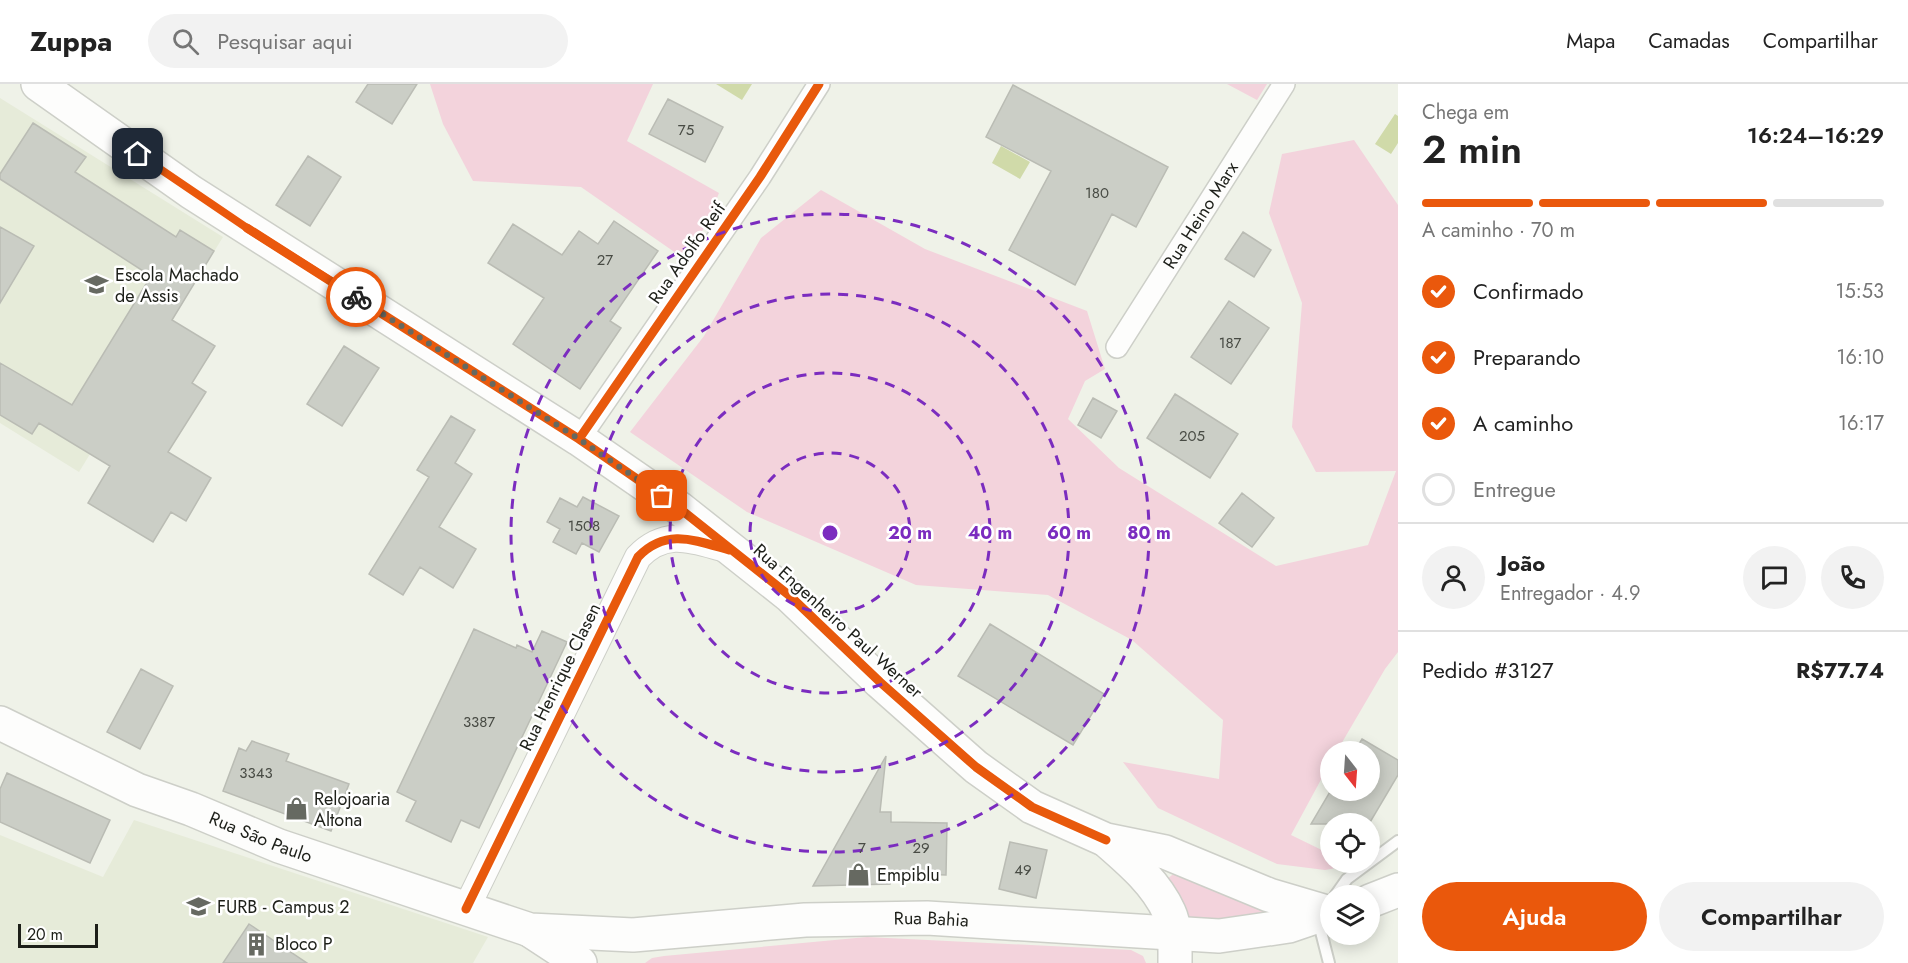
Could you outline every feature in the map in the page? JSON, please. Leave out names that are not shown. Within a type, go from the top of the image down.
[{"type":"main road","name":"Rua Engenheiro Paul Werner","points":[[38,84],[238,222],[579,439],[679,508],[790,596],[880,682],[976,767],[1032,807],[1106,840],[1165,852],[1269,895],[1320,907]]},
{"type":"main road","name":"Rua São Paulo","points":[[0,723],[137,790],[279,846],[530,930]]},
{"type":"main road","name":"Rua Engenheiro Paul Werner","points":[[1106,840],[1142,872],[1169,912],[1175,949]]},
{"type":"main road","points":[[1380,897],[1398,890]]},
{"type":"main road","name":"Rua Bahia","points":[[530,930],[633,935],[805,920],[927,918],[1175,949],[1219,936],[1289,926],[1320,912]]},
{"type":"main road","points":[[530,930],[580,963]]},
{"type":"main road","points":[[1197,963],[1219,936]]},
{"type":"street","name":"Rua Adolfo Reif","points":[[579,439],[760,177],[819,84]]},
{"type":"street","name":"Rua Heino Marx","points":[[1117,347],[1284,84]]},
{"type":"street","name":"Rua Henrique Clasen","points":[[466,909],[638,557],[650,544],[678,537],[738,553]]},
{"type":"lane","points":[[1343,885],[1347,879],[1398,841]]},
{"type":"lane","points":[[1329,945],[1329,963]]},
{"type":"shaded area","points":[[430,84],[653,84],[627,141],[719,193],[705,227],[683,258],[581,187],[473,181],[443,124]]},
{"type":"shaded area","points":[[716,84],[752,84],[742,100]]},
{"type":"shaded area","points":[[1227,84],[1267,84],[1257,100]]},
{"type":"shaded area","name":"Escola Machado de Assis","points":[[0,98],[223,237],[79,472],[0,423]]},
{"type":"shaded area","points":[[1395,114],[1398,116],[1398,143],[1391,154],[1375,144]]},
{"type":"shaded area","points":[[1354,140],[1398,205],[1398,652],[1385,669],[1343,741],[1320,741],[1320,781],[1291,835],[1320,849],[1320,869],[1277,864],[1158,808],[1123,762],[1219,779],[1223,720],[1132,640],[1048,595],[916,585],[747,512],[630,432],[704,336],[761,238],[821,190],[925,249],[1087,311],[1105,369],[1085,381],[1068,419],[1119,468],[1276,566],[1368,545],[1396,471],[1316,472],[1292,427],[1302,303],[1269,213],[1282,154]]},
{"type":"shaded area","points":[[1001,146],[1030,162],[1020,179],[992,163]]},
{"type":"shaded area","name":"FURB - Campus 2","points":[[134,820],[488,937],[473,963],[0,963],[0,835],[103,877]]},
{"type":"shaded area","points":[[1181,868],[1295,912],[1249,922],[1189,918],[1167,879]]},
{"type":"shaded area","points":[[867,937],[1131,950],[1143,956],[1146,963],[645,963],[652,958],[664,956]]},
{"type":"building","points":[[368,84],[417,84],[392,124],[356,102]]},
{"type":"building","points":[[1013,85],[1168,167],[1136,227],[1112,214],[1075,285],[1009,250],[1051,171],[986,137]]},
{"type":"building","points":[[668,99],[723,127],[705,162],[649,134]]},
{"type":"building","points":[[33,123],[86,157],[75,172],[176,237],[180,230],[214,251],[172,320],[215,346],[192,383],[206,392],[168,452],[211,478],[186,521],[171,512],[153,542],[88,503],[110,466],[39,423],[32,434],[0,415],[0,363],[72,405],[151,276],[0,179],[0,174]]},
{"type":"building","points":[[308,156],[341,177],[310,226],[276,205]]},
{"type":"building","points":[[614,221],[658,251],[610,321],[621,328],[580,389],[513,344],[544,298],[488,263],[513,224],[562,255],[579,231],[598,244]]},
{"type":"building","points":[[0,227],[34,246],[0,303]]},
{"type":"building","points":[[1243,232],[1271,250],[1254,277],[1225,259]]},
{"type":"building","points":[[1229,301],[1269,328],[1231,384],[1191,357]]},
{"type":"building","points":[[344,346],[379,368],[342,426],[307,404]]},
{"type":"building","points":[[1175,394],[1238,434],[1210,478],[1147,438]]},
{"type":"building","points":[[1093,398],[1117,411],[1101,438],[1078,425]]},
{"type":"building","points":[[451,416],[475,430],[455,463],[472,474],[439,527],[476,549],[453,588],[420,567],[403,595],[369,574],[429,477],[417,470]]},
{"type":"building","points":[[1242,493],[1274,518],[1252,547],[1219,523]]},
{"type":"building","points":[[583,497],[619,516],[599,552],[582,543],[576,554],[553,542],[560,529],[547,522],[560,498],[577,507]]},
{"type":"building","points":[[990,624],[1104,694],[1073,745],[958,676]]},
{"type":"building","points":[[474,629],[516,648],[517,645],[532,652],[542,631],[567,642],[479,828],[461,820],[451,842],[406,821],[416,801],[397,792]]},
{"type":"building","points":[[141,669],[173,686],[140,749],[107,732]]},
{"type":"building","points":[[252,741],[289,754],[286,761],[349,784],[331,831],[223,791],[239,748],[246,751]]},
{"type":"building","points":[[1380,750],[1398,760],[1398,775],[1376,813],[1320,813],[1320,824],[1311,824],[1325,801],[1380,801]]},
{"type":"building","points":[[886,756],[880,812],[891,812],[891,822],[947,823],[946,875],[890,873],[890,884],[813,886]]},
{"type":"building","points":[[7,773],[110,820],[90,863],[0,822],[0,789]]},
{"type":"building","points":[[1010,842],[1047,850],[1036,898],[999,889]]},
{"type":"building","name":"Bloco P","points":[[249,924],[307,963],[223,963]]},
{"type":"cycle path","points":[[579,439],[760,177],[819,84]]},
{"type":"cycle path","points":[[247,228],[579,439],[679,508],[790,596],[880,682],[976,767],[1032,807],[1106,840]]},
{"type":"cycle path","points":[[466,909],[638,557],[659,542],[670,539],[692,540],[729,550]]},
{"type":"way so far","points":[[356,297],[579,439],[662,496]]},
{"type":"place","name":"Escola Machado de Assis","points":[[97,285]]},
{"type":"place","name":"Relojoaria Altona","points":[[296,809]]},
{"type":"place","name":"Empiblu","points":[[859,875]]},
{"type":"place","name":"FURB - Campus 2","points":[[199,907]]},
{"type":"place","name":"Bloco P","points":[[257,944]]},
{"type":"route","points":[[138,154],[191,192],[356,297]]}]
